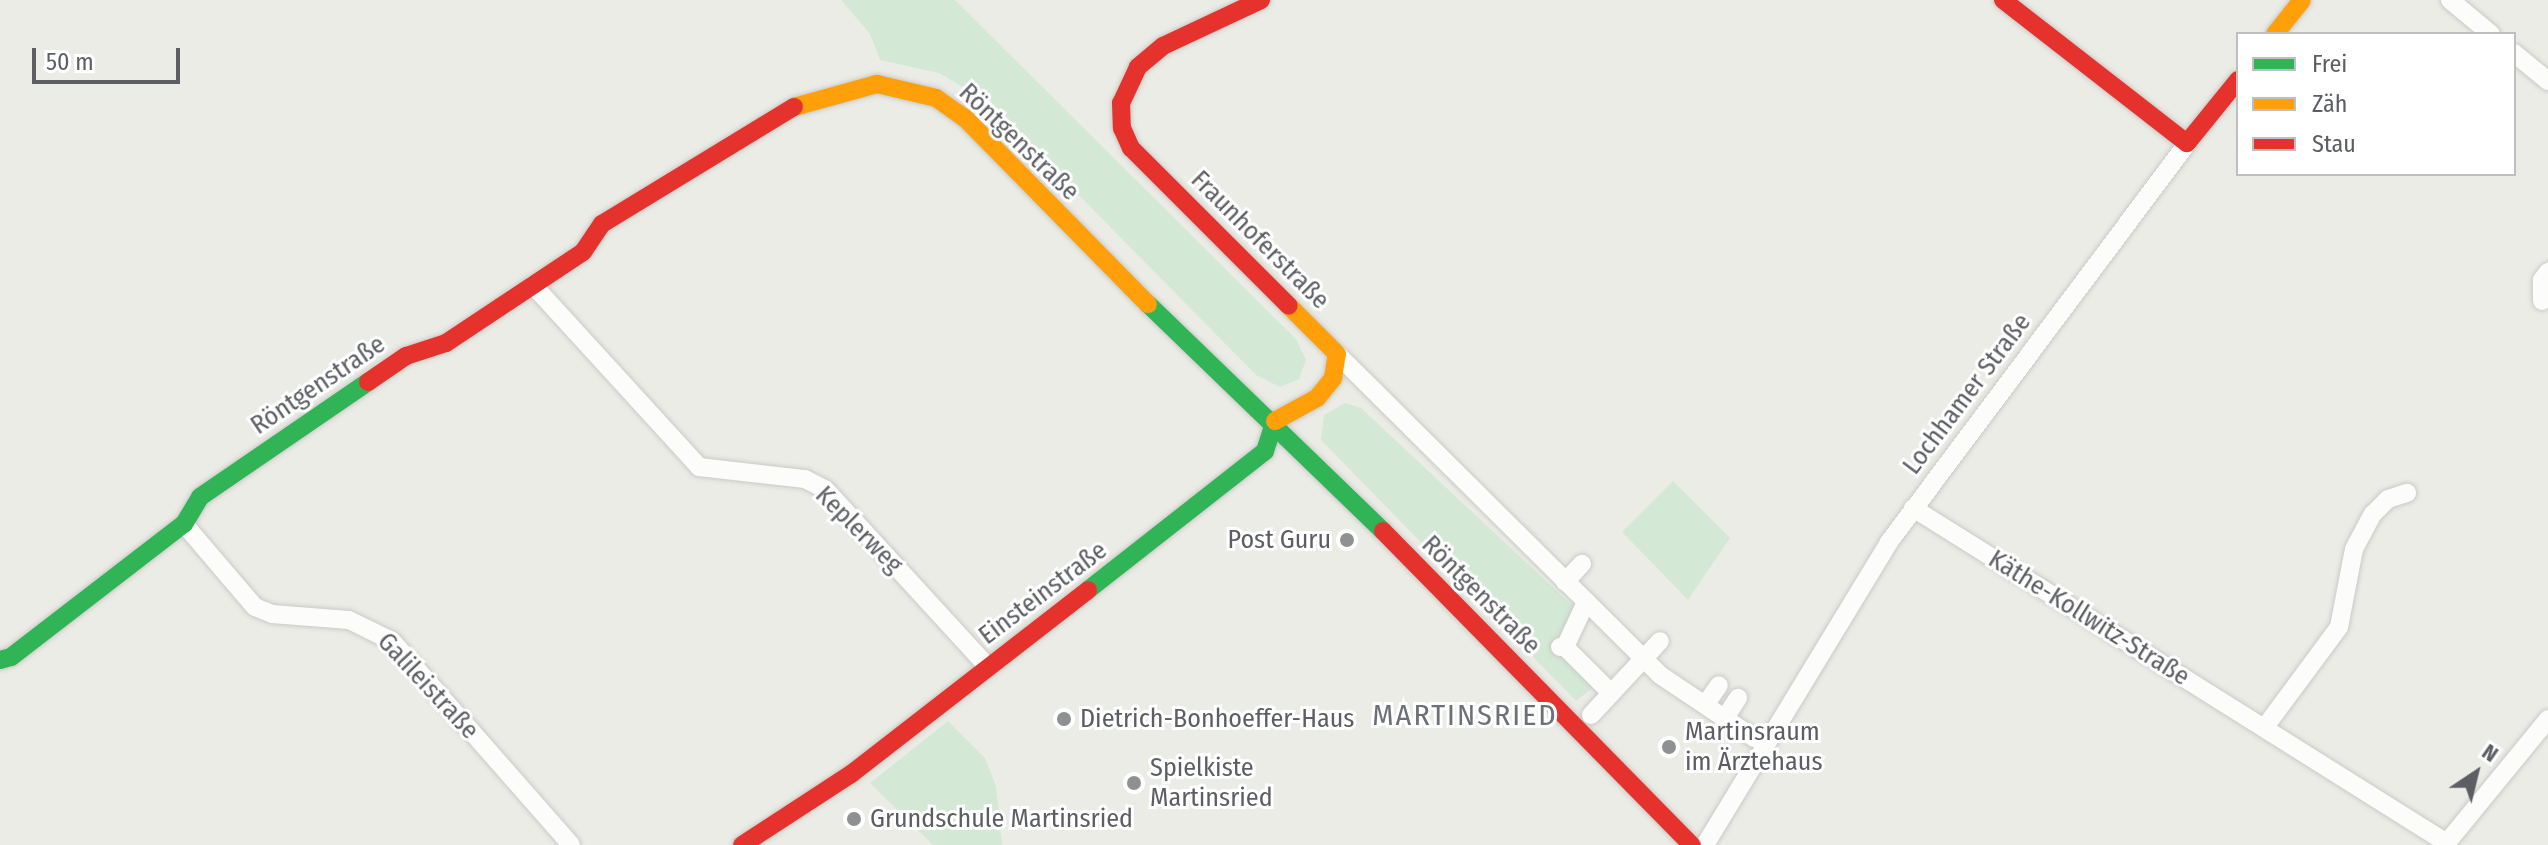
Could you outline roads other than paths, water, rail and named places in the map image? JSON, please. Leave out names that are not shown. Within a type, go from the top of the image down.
[{"type":"street","name":"Fraunhoferstraße","points":[[1261,0],[1163,46],[1138,67],[1121,103],[1122,128],[1131,148],[1513,530],[1538,564],[1643,659],[1725,718],[1756,746]]},
{"type":"street","points":[[2003,0],[2187,143]]},
{"type":"street","points":[[2277,32],[2302,0]]},
{"type":"street","points":[[2450,0],[2489,32]]},
{"type":"street","points":[[2516,55],[2548,81]]},
{"type":"street","name":"Lochhamer Straße","points":[[1705,845],[1756,746],[1913,508],[2187,143],[2236,82]]},
{"type":"street","name":"Röntgenstraße","points":[[0,660],[11,657],[184,524],[200,497],[406,356],[446,343],[583,252],[602,224],[784,111],[845,89],[877,84],[936,98],[965,118],[1235,392],[1275,421],[1692,845]]},
{"type":"street","points":[[2542,301],[2542,280],[2548,272]]},
{"type":"street","name":"Keplerweg","points":[[533,285],[699,467],[805,479],[825,489],[988,667]]},
{"type":"street","points":[[1275,421],[1317,398],[1333,378],[1337,354]]},
{"type":"street","name":"Einsteinstraße","points":[[742,845],[851,774],[1265,451],[1275,421]]},
{"type":"street","points":[[2265,727],[2339,627],[2354,549],[2373,514],[2388,499],[2407,493]]},
{"type":"street","name":"Käthe-Kollwitz-Straße","points":[[1913,508],[2265,727],[2446,844]]},
{"type":"street","name":"Galileistraße","points":[[184,524],[255,607],[272,614],[349,620],[392,641],[571,845]]},
{"type":"street","points":[[1582,564],[1562,647],[1611,693]]},
{"type":"street","points":[[1591,715],[1660,641]]},
{"type":"street","points":[[1705,705],[1719,685]]},
{"type":"street","points":[[1725,718],[1738,698]]},
{"type":"street","points":[[2446,844],[2548,719]]},
{"type":"place","name":"Post Guru","points":[[1347,540]]},
{"type":"place","name":"Dietrich-Bonhoeffer-Haus","points":[[1064,719]]},
{"type":"place","name":"Martinsraum im Ärztehaus","points":[[1669,747]]},
{"type":"place","name":"Spielkiste Martinsried","points":[[1134,783]]},
{"type":"place","name":"Grundschule Martinsried","points":[[854,819]]},
{"type":"district","name":"MARTINSRIED","points":[[1465,715]]}]
